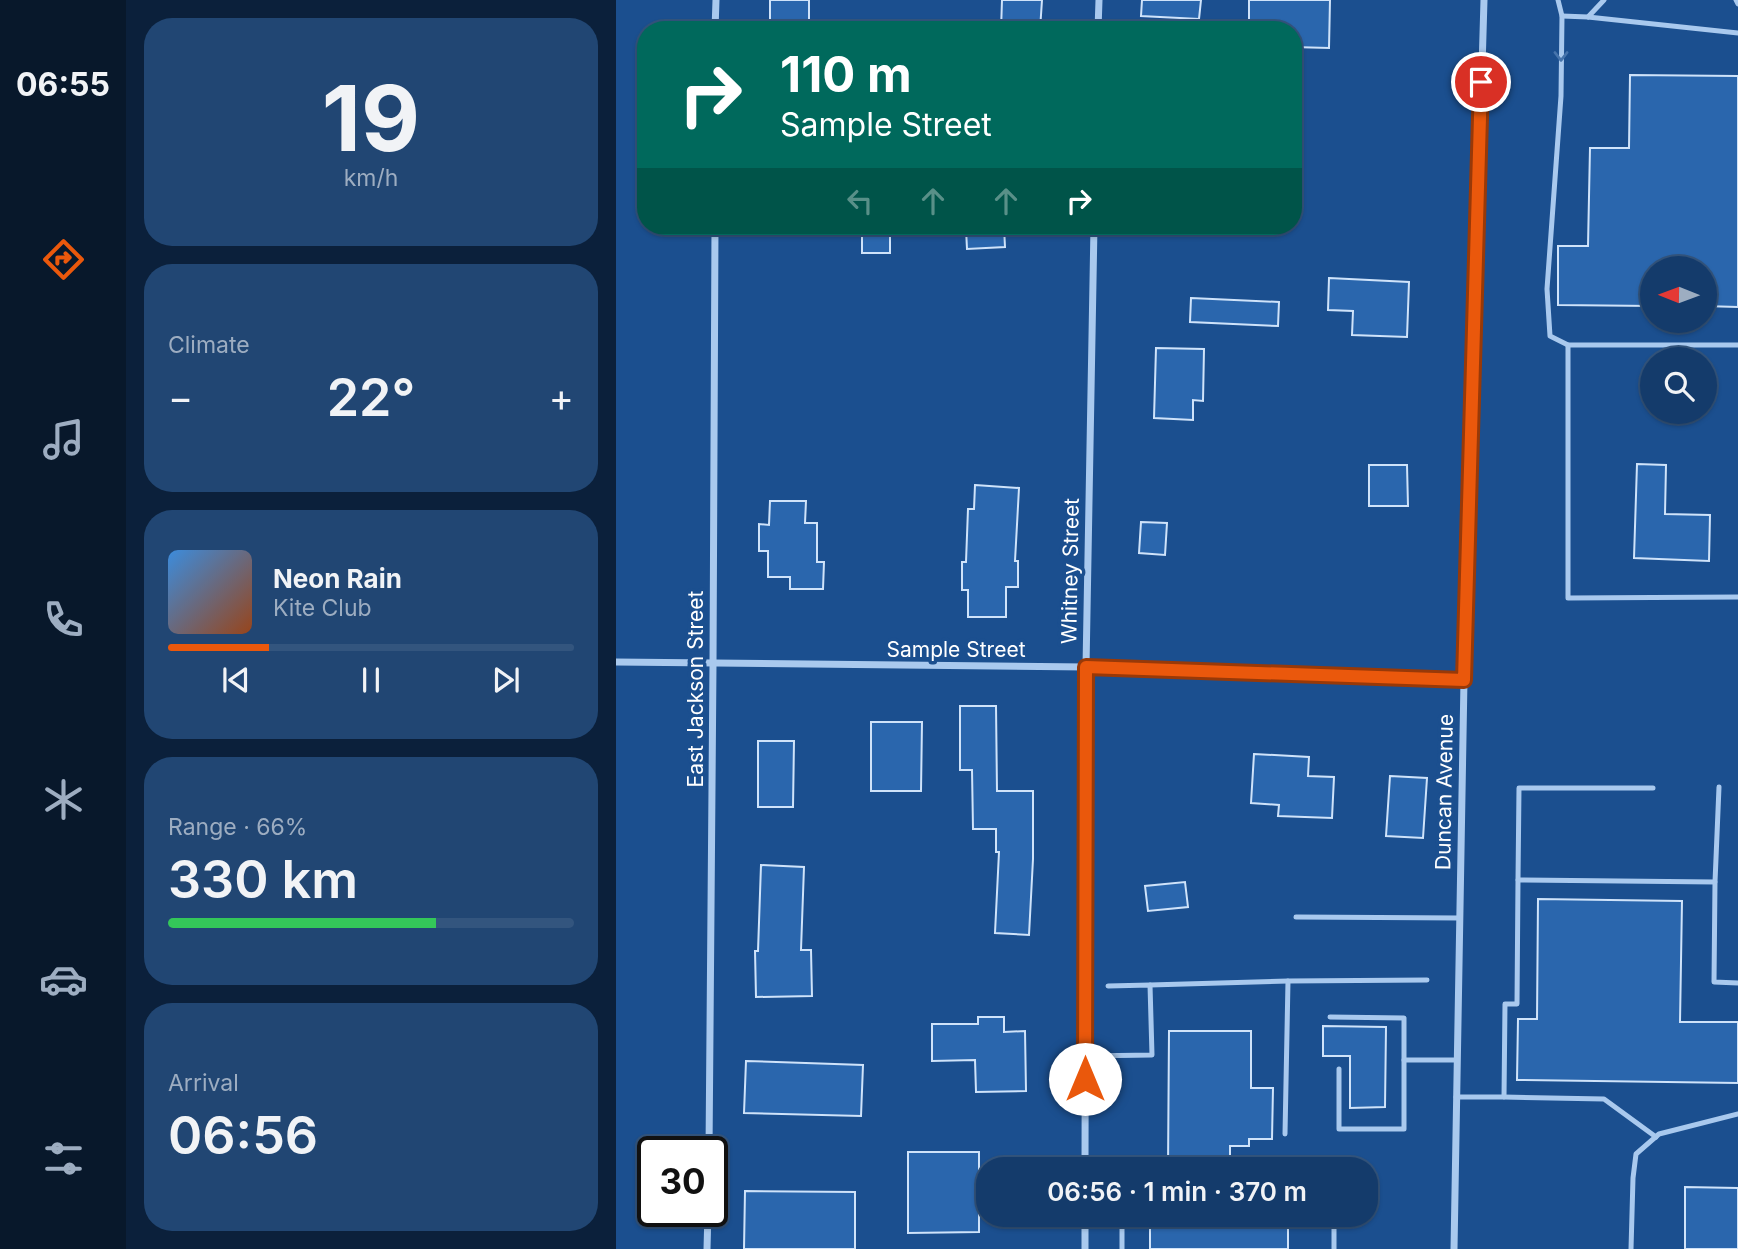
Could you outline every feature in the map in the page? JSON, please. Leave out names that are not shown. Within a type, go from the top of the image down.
[{"type":"street","points":[[716,0],[716,21]]},
{"type":"street","points":[[1098,21],[1099,0]]},
{"type":"street","name":"Duncan Avenue","points":[[1454,1249],[1464,680],[1484,0]]},
{"type":"street","name":"East Jackson Street","points":[[709,1136],[715,235]]},
{"type":"street","name":"Whitney Street","points":[[1085,1157],[1086,667],[1094,235]]},
{"type":"street","name":"Sample Street","points":[[616,663],[1086,667],[1464,680]]},
{"type":"street","points":[[707,1249],[708,1227]]},
{"type":"street","points":[[1084,1249],[1085,1227]]},
{"type":"lane","points":[[1558,0],[1562,16],[1562,96],[1547,289],[1550,336],[1568,345],[1738,345]]},
{"type":"lane","points":[[1588,17],[1604,0]]},
{"type":"lane","points":[[1562,16],[1738,33]]},
{"type":"lane","points":[[1568,345],[1568,598],[1738,597]]},
{"type":"lane","points":[[1720,787],[1714,982],[1738,983]]},
{"type":"lane","points":[[1504,1097],[1505,1004],[1517,1004],[1519,788],[1653,788]]},
{"type":"lane","points":[[1518,880],[1715,882]]},
{"type":"lane","points":[[1296,917],[1460,918]]},
{"type":"lane","points":[[1108,986],[1427,980]]},
{"type":"lane","points":[[1285,1135],[1288,981]]},
{"type":"lane","points":[[1085,1056],[1152,1055],[1150,985]]},
{"type":"lane","points":[[1330,1017],[1404,1018],[1404,1129],[1339,1129],[1339,1069]]},
{"type":"lane","points":[[1404,1060],[1457,1060]]},
{"type":"lane","points":[[1457,1097],[1604,1099],[1656,1137]]},
{"type":"lane","points":[[1631,1249],[1636,1154],[1659,1134],[1738,1114]]},
{"type":"lane","points":[[1122,1227],[1122,1249]]},
{"type":"lane","points":[[1334,1227],[1334,1249]]},
{"type":"building","points":[[770,0],[809,0],[809,21],[770,21]]},
{"type":"building","points":[[1002,0],[1042,0],[1041,21],[1001,21]]},
{"type":"building","points":[[1142,0],[1201,0],[1199,19],[1141,16]]},
{"type":"building","points":[[1249,0],[1330,0],[1329,48],[1302,47],[1302,21],[1249,21]]},
{"type":"building","points":[[1630,75],[1738,76],[1738,307],[1717,306],[1717,256],[1640,256],[1640,306],[1558,305],[1558,246],[1588,246],[1590,148],[1629,148]]},
{"type":"building","points":[[862,235],[890,235],[890,253],[862,253]]},
{"type":"building","points":[[966,235],[1004,235],[1005,247],[967,249]]},
{"type":"building","points":[[1329,278],[1409,282],[1407,337],[1352,335],[1353,311],[1328,310]]},
{"type":"building","points":[[1191,298],[1279,302],[1278,326],[1190,322]]},
{"type":"building","points":[[1156,348],[1204,349],[1203,401],[1193,400],[1193,420],[1154,418]]},
{"type":"building","points":[[1637,464],[1666,465],[1665,514],[1710,515],[1709,561],[1634,558]]},
{"type":"building","points":[[1369,465],[1407,465],[1408,506],[1369,506]]},
{"type":"building","points":[[975,485],[1019,488],[1015,561],[1018,561],[1018,587],[1006,587],[1006,617],[968,617],[968,590],[962,590],[962,562],[966,562],[968,509],[974,509]]},
{"type":"building","points":[[770,501],[806,501],[805,523],[817,523],[817,562],[824,562],[823,589],[790,589],[790,577],[768,577],[768,551],[759,551],[759,524],[769,525]]},
{"type":"building","points":[[1141,522],[1167,523],[1165,555],[1139,553]]},
{"type":"building","points":[[960,706],[996,706],[997,791],[1033,791],[1029,935],[995,933],[999,852],[996,852],[996,829],[973,829],[972,770],[960,770]]},
{"type":"building","points":[[871,722],[922,722],[921,791],[871,791]]},
{"type":"building","points":[[758,741],[794,741],[793,807],[758,807]]},
{"type":"building","points":[[1254,754],[1309,757],[1308,776],[1334,777],[1332,818],[1278,816],[1279,805],[1251,803]]},
{"type":"building","points":[[1390,776],[1427,778],[1423,838],[1386,836]]},
{"type":"building","points":[[761,865],[804,867],[801,950],[811,950],[812,996],[756,997],[755,951],[758,951]]},
{"type":"building","points":[[1185,882],[1188,907],[1148,911],[1145,886]]},
{"type":"building","points":[[1538,899],[1682,901],[1680,1022],[1738,1022],[1738,1083],[1517,1080],[1518,1019],[1537,1019]]},
{"type":"building","points":[[978,1017],[1004,1017],[1004,1032],[1025,1031],[1026,1091],[976,1092],[975,1060],[932,1061],[932,1024],[978,1024]]},
{"type":"building","points":[[1323,1026],[1386,1027],[1385,1107],[1350,1108],[1350,1056],[1323,1056]]},
{"type":"building","points":[[1169,1031],[1251,1031],[1251,1088],[1273,1088],[1272,1139],[1249,1139],[1249,1146],[1230,1146],[1230,1157],[1168,1157]]},
{"type":"building","points":[[746,1061],[863,1065],[861,1116],[744,1113]]},
{"type":"building","points":[[908,1152],[979,1152],[979,1157],[976,1157],[976,1227],[979,1227],[979,1232],[908,1233]]},
{"type":"building","points":[[1685,1187],[1738,1188],[1738,1249],[1685,1249]]},
{"type":"building","points":[[745,1191],[855,1192],[855,1249],[744,1249]]},
{"type":"building","points":[[1150,1227],[1288,1227],[1288,1249],[1150,1249]]},
{"type":"route","points":[[1085,1079],[1086,667],[1464,680],[1481,82]]}]
